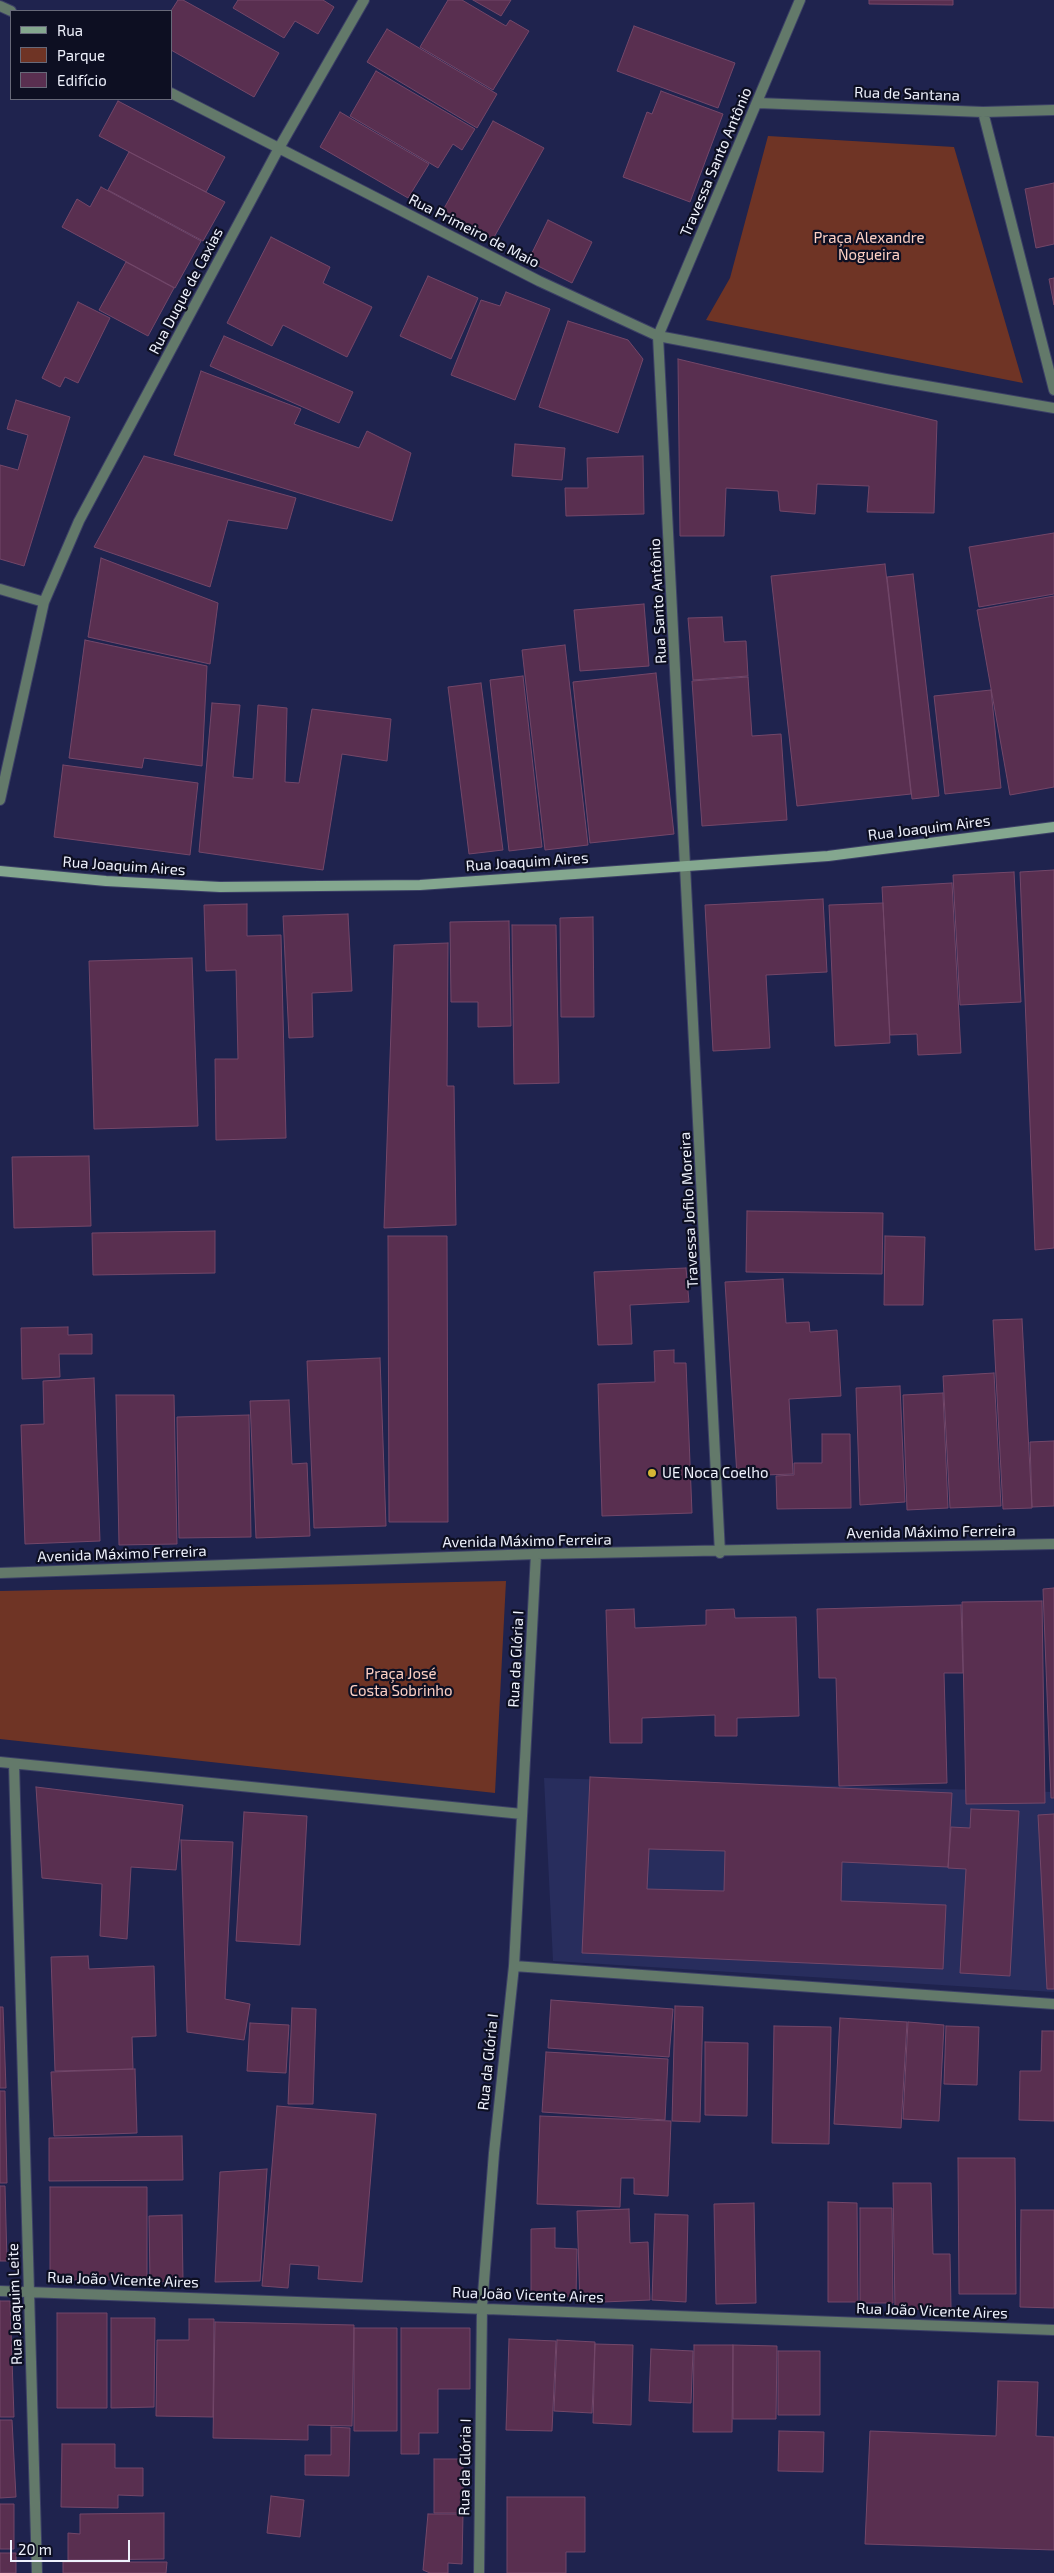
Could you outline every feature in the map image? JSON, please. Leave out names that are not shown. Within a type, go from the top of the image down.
[{"type":"street","name":"Rua Duque de Caxias","points":[[0,800],[44,602],[79,521],[280,148],[364,0]]},
{"type":"street","name":"Travessa Santo Antônio","points":[[658,336],[800,0]]},
{"type":"street","name":"Rua Primeiro de Maio","points":[[172,94],[531,277],[658,336]]},
{"type":"street","name":"Rua de Santana","points":[[758,103],[983,112],[1054,110]]},
{"type":"street","points":[[983,112],[1054,390]]},
{"type":"street","points":[[658,336],[886,379],[1054,408]]},
{"type":"street","name":"Rua Santo Antônio","points":[[658,336],[687,865]]},
{"type":"street","points":[[0,589],[44,602]]},
{"type":"street","name":"Rua Joaquim Aires","points":[[0,871],[106,881],[230,887],[420,885],[828,856],[1054,827]]},
{"type":"street","name":"Travessa Jofilo Moreira","points":[[687,865],[720,1553]]},
{"type":"street","name":"Avenida Máximo Ferreira","points":[[0,1573],[536,1554],[720,1553],[1054,1544]]},
{"type":"street","name":"Rua da Glória I","points":[[479,2573],[482,2307],[494,2153],[514,1966],[536,1554]]},
{"type":"street","points":[[0,1762],[522,1814]]},
{"type":"street","name":"Rua Joaquim Leite","points":[[14,1764],[37,2573]]},
{"type":"street","points":[[514,1966],[1054,2004]]},
{"type":"street","name":"Rua João Vicente Aires","points":[[0,2291],[482,2307],[1054,2330]]},
{"type":"shaded area","points":[[544,1778],[1054,1792],[1054,1992],[553,1961]]},
{"type":"green space","name":"Praça Alexandre Nogueira","points":[[768,136],[954,147],[1023,383],[706,320],[730,278]]},
{"type":"green space","name":"Praça José Costa Sobrinho","points":[[506,1581],[495,1793],[0,1739],[0,1591]]},
{"type":"building","points":[[178,0],[183,0],[279,53],[254,97],[172,51],[172,10]]},
{"type":"building","points":[[238,0],[323,0],[334,7],[318,34],[295,21],[284,38],[233,8]]},
{"type":"building","points":[[448,0],[462,0],[506,26],[510,20],[529,31],[493,90],[420,47]]},
{"type":"building","points":[[473,0],[511,0],[501,16]]},
{"type":"building","points":[[869,0],[953,0],[953,5],[869,4]]},
{"type":"building","points":[[634,26],[735,63],[718,108],[617,71]]},
{"type":"building","points":[[387,29],[497,94],[477,128],[367,62]]},
{"type":"building","points":[[376,71],[475,129],[462,150],[453,144],[438,168],[350,116]]},
{"type":"building","points":[[661,91],[723,114],[690,202],[623,177],[647,112],[652,114]]},
{"type":"building","points":[[118,101],[225,157],[206,192],[99,136]]},
{"type":"building","points":[[340,112],[429,164],[408,198],[320,147]]},
{"type":"building","points":[[493,121],[544,148],[493,239],[442,212]]},
{"type":"building","points":[[129,152],[225,202],[203,241],[108,190]]},
{"type":"building","points":[[1054,183],[1054,244],[1036,248],[1025,189]]},
{"type":"building","points":[[101,187],[201,241],[175,288],[62,227],[77,199],[90,207]]},
{"type":"building","points":[[548,220],[592,242],[572,283],[528,261]]},
{"type":"building","points":[[271,237],[330,267],[323,283],[372,307],[347,357],[283,325],[272,346],[227,323]]},
{"type":"building","points":[[126,262],[174,288],[148,336],[99,310]]},
{"type":"building","points":[[428,276],[478,298],[451,359],[400,336]]},
{"type":"building","points":[[1054,278],[1054,305],[1049,279]]},
{"type":"building","points":[[506,292],[550,309],[515,400],[451,375],[481,300],[500,306]]},
{"type":"building","points":[[78,302],[110,318],[78,383],[65,377],[60,387],[42,378]]},
{"type":"building","points":[[568,321],[628,340],[643,359],[618,433],[539,407]]},
{"type":"building","points":[[224,336],[353,392],[339,423],[210,366]]},
{"type":"building","points":[[678,359],[937,421],[934,513],[867,512],[869,486],[817,484],[815,514],[780,511],[778,491],[726,488],[724,536],[680,536]]},
{"type":"building","points":[[201,371],[301,409],[294,424],[359,448],[367,431],[411,453],[392,521],[174,455]]},
{"type":"building","points":[[16,400],[70,417],[24,566],[0,559],[0,465],[18,470],[28,435],[7,429]]},
{"type":"building","points":[[515,444],[565,448],[562,480],[512,476]]},
{"type":"building","points":[[144,456],[296,498],[287,529],[228,520],[210,587],[94,547]]},
{"type":"building","points":[[643,456],[644,514],[566,516],[565,488],[588,488],[587,458]]},
{"type":"building","points":[[1054,533],[1054,594],[979,607],[969,547]]},
{"type":"building","points":[[101,558],[218,603],[210,664],[88,637]]},
{"type":"building","points":[[885,564],[911,794],[797,806],[771,576]]},
{"type":"building","points":[[913,574],[939,796],[912,799],[887,577]]},
{"type":"building","points":[[1054,596],[1054,787],[1010,795],[977,610]]},
{"type":"building","points":[[644,604],[649,666],[580,671],[574,610]]},
{"type":"building","points":[[722,617],[724,642],[746,641],[748,676],[693,680],[688,618]]},
{"type":"building","points":[[85,640],[207,666],[202,766],[144,758],[142,768],[69,758]]},
{"type":"building","points":[[565,645],[588,845],[545,850],[522,650]]},
{"type":"building","points":[[656,673],[674,834],[590,843],[573,682]]},
{"type":"building","points":[[523,676],[542,847],[509,851],[490,680]]},
{"type":"building","points":[[748,677],[752,736],[781,734],[787,820],[702,826],[692,681]]},
{"type":"building","points":[[481,683],[503,850],[469,854],[448,687]]},
{"type":"building","points":[[991,690],[1001,788],[945,794],[934,696]]},
{"type":"building","points":[[212,703],[240,705],[233,777],[253,779],[258,705],[287,708],[285,782],[299,783],[312,709],[391,719],[387,761],[342,754],[323,870],[199,852]]},
{"type":"building","points":[[63,765],[198,783],[190,855],[54,837]]},
{"type":"building","points":[[1054,870],[1054,1248],[1035,1250],[1020,872]]},
{"type":"building","points":[[1014,872],[1021,1002],[960,1005],[953,875]]},
{"type":"building","points":[[952,883],[961,1053],[918,1055],[917,1034],[890,1035],[882,887]]},
{"type":"building","points":[[823,899],[827,972],[766,975],[770,1048],[713,1051],[705,905]]},
{"type":"building","points":[[883,903],[890,1043],[835,1046],[829,905]]},
{"type":"building","points":[[247,904],[247,936],[281,935],[286,1138],[216,1140],[215,1059],[238,1059],[236,970],[206,971],[204,905]]},
{"type":"building","points":[[348,914],[352,991],[312,993],[313,1037],[289,1038],[283,916]]},
{"type":"building","points":[[593,917],[594,1017],[561,1017],[560,918]]},
{"type":"building","points":[[509,921],[511,1026],[478,1027],[478,1002],[451,1002],[450,922]]},
{"type":"building","points":[[512,925],[556,925],[559,1083],[514,1084]]},
{"type":"building","points":[[448,943],[447,1086],[454,1086],[456,1225],[384,1228],[394,945]]},
{"type":"building","points":[[192,958],[198,1126],[94,1129],[89,961]]},
{"type":"building","points":[[89,1156],[91,1226],[14,1228],[12,1157]]},
{"type":"building","points":[[747,1211],[883,1213],[882,1274],[746,1272]]},
{"type":"building","points":[[215,1231],[215,1273],[93,1275],[92,1233]]},
{"type":"building","points":[[388,1236],[447,1236],[448,1522],[389,1522]]},
{"type":"building","points":[[885,1236],[925,1237],[923,1305],[884,1305]]},
{"type":"building","points":[[686,1268],[689,1302],[630,1305],[632,1344],[598,1345],[594,1272]]},
{"type":"building","points":[[783,1279],[786,1323],[809,1322],[810,1332],[837,1330],[841,1396],[789,1399],[793,1474],[737,1476],[725,1282]]},
{"type":"building","points":[[1022,1319],[1032,1508],[1003,1509],[993,1320]]},
{"type":"building","points":[[68,1327],[68,1335],[92,1334],[92,1354],[59,1354],[60,1377],[22,1379],[21,1328]]},
{"type":"building","points":[[674,1350],[674,1363],[686,1363],[692,1513],[602,1516],[598,1384],[655,1382],[654,1351]]},
{"type":"building","points":[[380,1358],[386,1526],[314,1528],[307,1361]]},
{"type":"building","points":[[994,1373],[1001,1506],[950,1508],[943,1376]]},
{"type":"building","points":[[94,1378],[100,1541],[25,1544],[21,1425],[44,1424],[43,1381]]},
{"type":"building","points":[[900,1386],[905,1502],[860,1505],[856,1388]]},
{"type":"building","points":[[943,1393],[948,1508],[907,1510],[903,1395]]},
{"type":"building","points":[[116,1395],[174,1395],[177,1544],[119,1545]]},
{"type":"building","points":[[289,1400],[292,1464],[307,1463],[310,1536],[256,1538],[250,1401]]},
{"type":"building","points":[[249,1415],[251,1537],[179,1538],[177,1417]]},
{"type":"building","points":[[822,1434],[850,1434],[851,1508],[777,1509],[776,1476],[794,1475],[794,1463],[822,1463]]},
{"type":"building","points":[[1054,1441],[1054,1506],[1032,1507],[1030,1442]]},
{"type":"building","points":[[1054,1588],[1054,1798],[1051,1798],[1043,1589]]},
{"type":"building","points":[[1042,1601],[1045,1803],[966,1804],[962,1602]]},
{"type":"building","points":[[961,1605],[963,1673],[944,1673],[947,1783],[839,1786],[836,1678],[819,1678],[817,1609]]},
{"type":"building","points":[[634,1609],[635,1628],[706,1625],[706,1610],[734,1609],[735,1618],[796,1617],[799,1716],[737,1718],[737,1736],[715,1736],[715,1715],[642,1718],[642,1743],[610,1743],[606,1610]]},
{"type":"building","points":[[590,1777],[952,1793],[948,1867],[842,1862],[841,1901],[946,1905],[943,1969],[582,1953]],"holes":[[[649,1849],[725,1851],[724,1891],[647,1889]]]},
{"type":"building","points":[[36,1787],[183,1805],[176,1870],[131,1867],[127,1939],[100,1936],[102,1884],[42,1878]]},
{"type":"building","points":[[971,1809],[1019,1811],[1010,1976],[960,1973],[966,1869],[948,1868],[951,1827],[970,1828]]},
{"type":"building","points":[[244,1812],[307,1816],[300,1945],[236,1941]]},
{"type":"building","points":[[1054,1814],[1054,1989],[1047,1989],[1038,1815]]},
{"type":"building","points":[[181,1840],[233,1842],[225,1999],[250,2004],[244,2040],[187,2032]]},
{"type":"building","points":[[88,1956],[89,1969],[154,1966],[156,2036],[132,2037],[133,2069],[55,2071],[51,1957]]},
{"type":"building","points":[[551,2000],[673,2009],[669,2057],[548,2048]]},
{"type":"building","points":[[675,2006],[703,2007],[700,2122],[672,2121]]},
{"type":"building","points":[[0,2007],[3,2007],[6,2088],[0,2088]]},
{"type":"building","points":[[292,2008],[316,2009],[313,2104],[288,2104]]},
{"type":"building","points":[[840,2018],[907,2022],[901,2128],[834,2124]]},
{"type":"building","points":[[908,2022],[944,2025],[939,2121],[903,2119]]},
{"type":"building","points":[[250,2023],[289,2025],[286,2073],[247,2071]]},
{"type":"building","points":[[774,2026],[831,2027],[829,2144],[772,2143]]},
{"type":"building","points":[[946,2026],[979,2027],[977,2085],[944,2084]]},
{"type":"building","points":[[1042,2031],[1054,2031],[1054,2121],[1019,2120],[1020,2071],[1041,2071]]},
{"type":"building","points":[[705,2042],[748,2043],[747,2116],[705,2115]]},
{"type":"building","points":[[546,2052],[668,2059],[665,2120],[542,2112]]},
{"type":"building","points":[[135,2069],[137,2133],[54,2136],[51,2072]]},
{"type":"building","points":[[0,2091],[5,2091],[7,2183],[0,2183]]},
{"type":"building","points":[[277,2106],[376,2114],[362,2282],[318,2279],[319,2266],[290,2264],[288,2288],[262,2286]]},
{"type":"building","points":[[540,2116],[671,2121],[668,2196],[634,2194],[634,2178],[621,2178],[620,2207],[537,2204]]},
{"type":"building","points":[[182,2136],[183,2180],[49,2181],[49,2138]]},
{"type":"building","points":[[958,2158],[1015,2158],[1016,2294],[959,2294]]},
{"type":"building","points":[[267,2169],[260,2281],[215,2282],[220,2172]]},
{"type":"building","points":[[893,2183],[931,2183],[933,2254],[950,2254],[951,2308],[895,2310]]},
{"type":"building","points":[[0,2186],[5,2186],[7,2261],[0,2261]]},
{"type":"building","points":[[50,2187],[147,2187],[147,2280],[50,2280]]},
{"type":"building","points":[[828,2202],[857,2203],[858,2302],[828,2302]]},
{"type":"building","points":[[754,2203],[756,2303],[716,2304],[714,2204]]},
{"type":"building","points":[[860,2208],[892,2208],[893,2303],[860,2303]]},
{"type":"building","points":[[629,2209],[630,2243],[648,2242],[650,2300],[580,2303],[577,2211]]},
{"type":"building","points":[[1021,2210],[1054,2210],[1054,2308],[1020,2307]]},
{"type":"building","points":[[655,2214],[688,2215],[686,2302],[652,2300]]},
{"type":"building","points":[[182,2215],[183,2281],[150,2282],[149,2216]]},
{"type":"building","points":[[555,2228],[555,2248],[577,2249],[576,2297],[531,2297],[531,2229]]},
{"type":"building","points":[[0,2301],[10,2301],[14,2417],[0,2417]]},
{"type":"building","points":[[57,2313],[107,2313],[107,2408],[57,2408]]},
{"type":"building","points":[[111,2318],[155,2318],[154,2407],[111,2408]]},
{"type":"building","points":[[189,2319],[214,2319],[213,2417],[156,2416],[157,2340],[189,2340]]},
{"type":"building","points":[[215,2322],[354,2325],[352,2426],[308,2425],[308,2440],[213,2438]]},
{"type":"building","points":[[354,2328],[397,2328],[397,2431],[354,2431]]},
{"type":"building","points":[[401,2328],[470,2328],[470,2389],[438,2389],[438,2433],[419,2433],[419,2454],[401,2454]]},
{"type":"building","points":[[509,2339],[556,2341],[552,2431],[506,2430]]},
{"type":"building","points":[[557,2340],[595,2342],[592,2413],[554,2411]]},
{"type":"building","points":[[595,2344],[633,2345],[631,2425],[593,2423]]},
{"type":"building","points":[[694,2345],[733,2345],[732,2432],[693,2432]]},
{"type":"building","points":[[733,2345],[777,2346],[776,2419],[733,2419]]},
{"type":"building","points":[[651,2349],[693,2351],[691,2403],[649,2401]]},
{"type":"building","points":[[778,2351],[820,2351],[820,2415],[778,2415]]},
{"type":"building","points":[[998,2381],[1038,2382],[1036,2436],[1054,2437],[1054,2550],[865,2544],[870,2431],[996,2436]]},
{"type":"building","points":[[0,2420],[12,2420],[16,2497],[0,2498]]},
{"type":"building","points":[[331,2427],[350,2428],[349,2476],[305,2475],[305,2455],[331,2455]]},
{"type":"building","points":[[779,2431],[824,2432],[823,2472],[778,2471]]},
{"type":"building","points":[[62,2444],[115,2444],[115,2468],[143,2468],[143,2496],[118,2495],[118,2508],[61,2507]]},
{"type":"building","points":[[434,2459],[463,2459],[463,2513],[434,2513]]},
{"type":"building","points":[[271,2496],[304,2500],[300,2537],[267,2533]]},
{"type":"building","points":[[507,2497],[585,2497],[585,2552],[566,2552],[566,2573],[507,2573]]},
{"type":"building","points":[[0,2504],[14,2504],[14,2549],[0,2549]]},
{"type":"building","points":[[164,2513],[164,2559],[68,2560],[68,2533],[80,2534],[80,2514]]},
{"type":"building","points":[[428,2514],[463,2514],[462,2564],[448,2563],[448,2573],[430,2573],[423,2570]]},
{"type":"building","points":[[0,2553],[16,2553],[16,2573],[0,2573]]},
{"type":"building","points":[[63,2562],[167,2562],[166,2573],[63,2573]]},
{"type":"place","name":"UE Noca Coelho","points":[[652,1473]]}]
